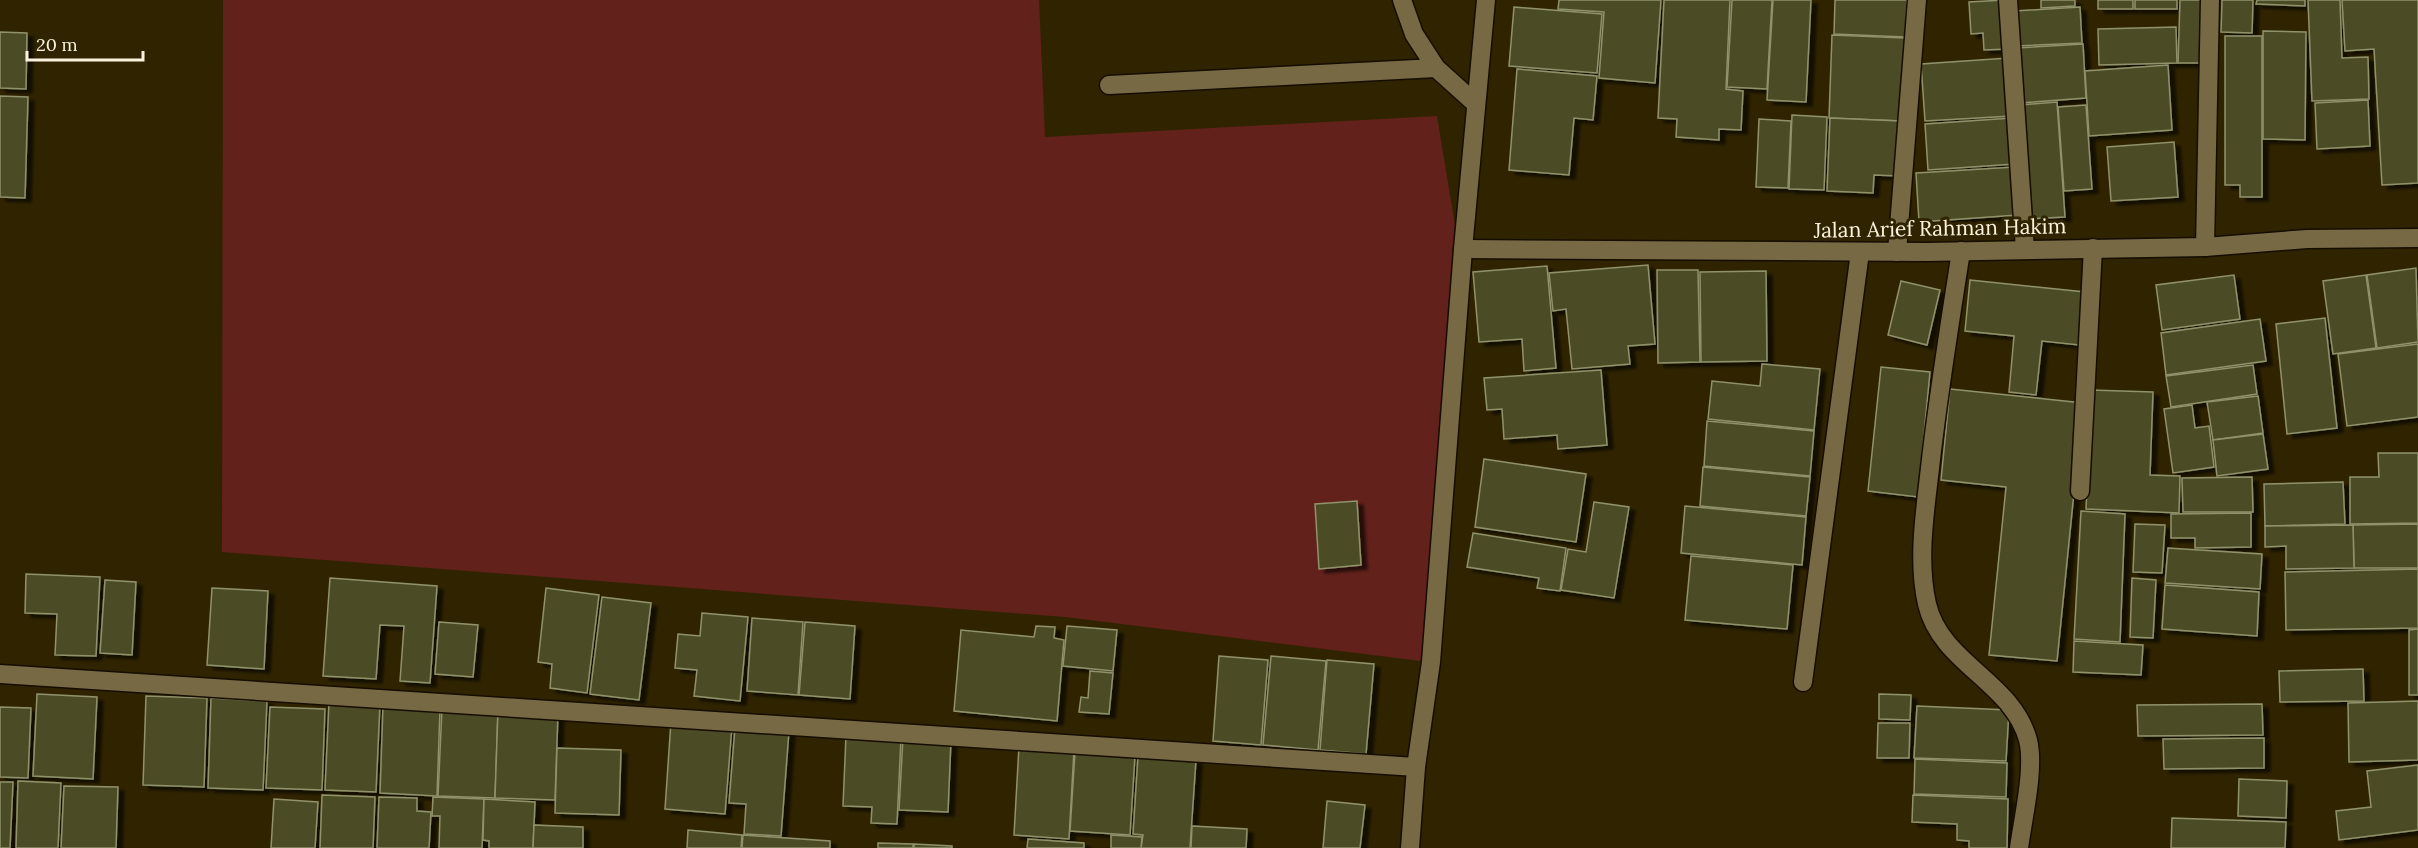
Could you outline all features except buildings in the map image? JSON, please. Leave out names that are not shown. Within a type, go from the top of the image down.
[{"type":"street","points":[[1402,0],[1414,34],[1437,68],[1476,104]]},
{"type":"street","points":[[1410,848],[1416,767],[1431,662],[1462,249],[1486,0]]},
{"type":"street","points":[[1898,252],[1917,0]]},
{"type":"street","points":[[2008,0],[2025,250]]},
{"type":"street","points":[[2205,247],[2210,0]]},
{"type":"street","points":[[1109,85],[1437,68]]},
{"type":"street","name":"Jalan Arief Rahman Hakim","points":[[1462,249],[1927,252],[2205,247],[2307,239],[2418,238]]},
{"type":"street","points":[[2080,491],[2093,248]]},
{"type":"street","points":[[1961,251],[1936,413],[1925,512],[1922,579],[1927,606],[1936,631],[1958,657],[2006,698],[2021,721],[2028,741],[2030,764],[2019,848]]},
{"type":"street","points":[[1803,682],[1860,252]]},
{"type":"street","points":[[0,674],[1416,767]]},
{"type":"shaded area","points":[[223,0],[1039,0],[1045,137],[1437,116],[1459,250],[1421,661],[1065,617],[222,552]]}]
